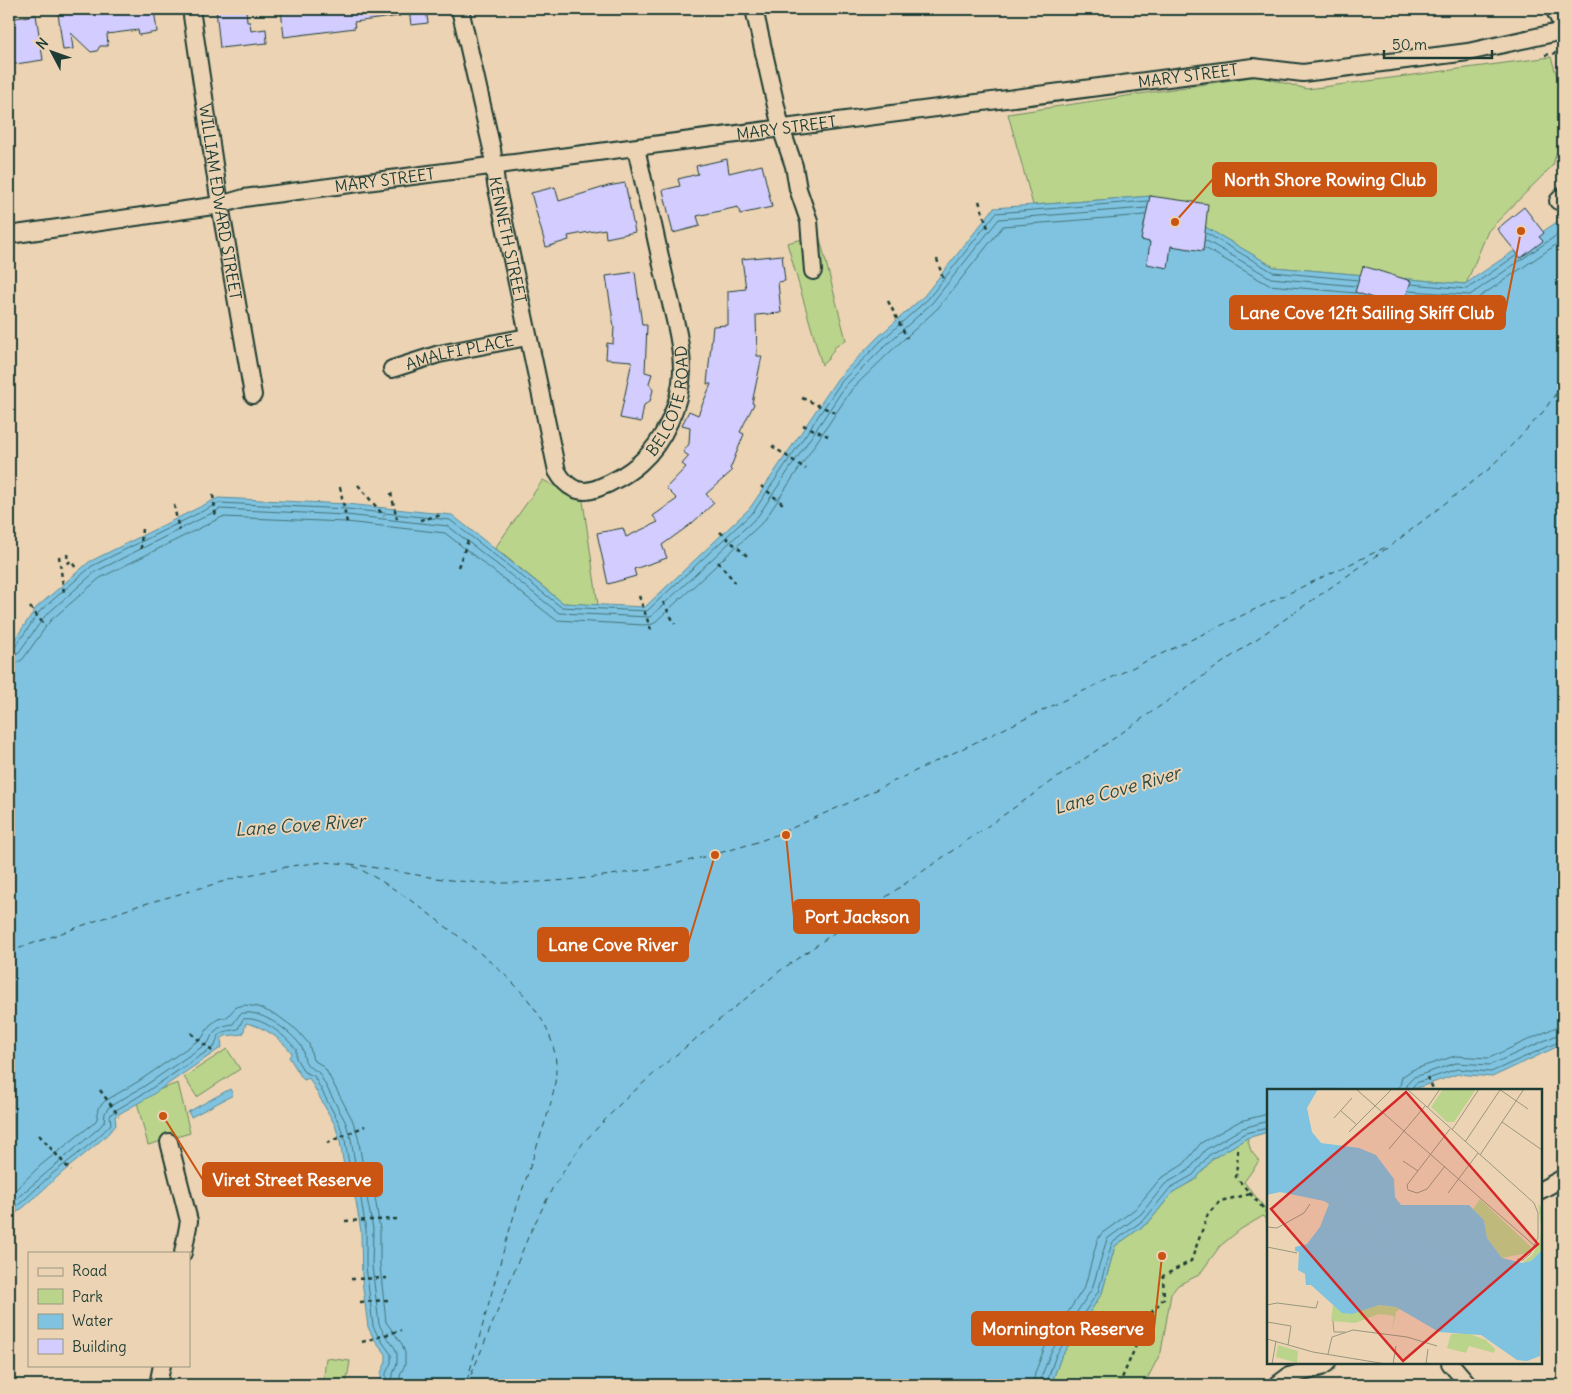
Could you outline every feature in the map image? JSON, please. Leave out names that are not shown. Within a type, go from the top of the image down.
[{"type":"street","name":"WILLIAM EDWARD STREET","points":[[191,9],[220,205],[253,395]]},
{"type":"street","name":"KENNETH STREET","points":[[460,9],[492,148],[496,184],[527,336],[558,471]]},
{"type":"street","points":[[754,9],[781,128],[794,166],[798,190],[809,221],[813,271]]},
{"type":"street","points":[[1554,9],[1563,26]]},
{"type":"street","name":"MARY STREET","points":[[9,235],[220,205],[244,198],[1252,67],[1303,73],[1468,52],[1563,31]]},
{"type":"street","name":"BELCOTE ROAD","points":[[558,471],[563,481],[571,487],[586,492],[598,488],[626,472],[640,463],[664,432],[676,402],[682,372],[678,336],[636,148]]},
{"type":"street","name":"AMALFI PLACE","points":[[392,369],[439,354],[527,336]]},
{"type":"street","points":[[169,1142],[189,1221],[183,1252]]},
{"type":"street","points":[[1542,1189],[1563,1178]]},
{"type":"street","points":[[1283,1381],[1298,1364]]},
{"type":"street","points":[[1283,1381],[1326,1364]]},
{"type":"street","points":[[1451,1364],[1469,1385]]},
{"type":"street","points":[[158,1385],[162,1366]]},
{"type":"path","points":[[1545,55],[1556,53]]},
{"type":"path","points":[[979,201],[988,228]]},
{"type":"path","points":[[937,259],[944,282]]},
{"type":"path","points":[[888,301],[907,338]]},
{"type":"path","points":[[802,398],[836,413]]},
{"type":"path","points":[[803,424],[828,436]]},
{"type":"path","points":[[772,446],[806,469]]},
{"type":"path","points":[[358,485],[384,516]]},
{"type":"path","points":[[761,486],[783,504]]},
{"type":"path","points":[[340,487],[347,523]]},
{"type":"path","points":[[391,493],[397,519]]},
{"type":"path","points":[[213,495],[216,517]]},
{"type":"path","points":[[174,505],[179,531]]},
{"type":"path","points":[[420,520],[442,515]]},
{"type":"path","points":[[141,548],[142,526]]},
{"type":"path","points":[[720,532],[747,556]]},
{"type":"path","points":[[458,567],[469,538]]},
{"type":"path","points":[[67,554],[68,563],[71,560],[76,568]]},
{"type":"path","points":[[59,556],[64,593]]},
{"type":"path","points":[[718,562],[735,582]]},
{"type":"path","points":[[639,596],[652,633]]},
{"type":"path","points":[[663,602],[675,624]]},
{"type":"path","points":[[30,607],[45,626]]},
{"type":"path","points":[[191,1033],[212,1051]]},
{"type":"path","points":[[1427,1078],[1433,1089]]},
{"type":"path","points":[[100,1090],[119,1116]]},
{"type":"path","points":[[327,1143],[365,1126]]},
{"type":"path","points":[[39,1136],[70,1171]]},
{"type":"path","points":[[1238,1150],[1236,1177],[1267,1213]]},
{"type":"path","points":[[1119,1385],[1135,1348],[1138,1327],[1164,1298],[1162,1276],[1191,1261],[1208,1214],[1220,1201],[1251,1194]]},
{"type":"path","points":[[9,1216],[12,1221]]},
{"type":"path","points":[[345,1221],[398,1219]]},
{"type":"path","points":[[351,1279],[390,1278]]},
{"type":"path","points":[[360,1302],[388,1300]]},
{"type":"path","points":[[362,1342],[401,1330]]},
{"type":"green space","points":[[1551,57],[1563,96],[1563,130],[1553,165],[1488,231],[1466,284],[1274,267],[1152,196],[1033,205],[1008,114],[1258,76],[1307,89]]},
{"type":"green space","points":[[819,235],[846,340],[835,347],[822,365],[787,243]]},
{"type":"green space","points":[[543,480],[583,501],[598,605],[563,603],[495,548]]},
{"type":"green space","points":[[227,1049],[240,1069],[197,1097],[184,1077]]},
{"type":"green space","points":[[178,1083],[190,1133],[148,1145],[136,1098]]},
{"type":"green space","points":[[1247,1138],[1251,1151],[1259,1161],[1244,1182],[1267,1211],[1267,1222],[1263,1216],[1241,1229],[1220,1246],[1199,1275],[1178,1285],[1171,1294],[1161,1352],[1144,1385],[1051,1385],[1061,1357],[1102,1293],[1115,1246],[1149,1222],[1173,1192],[1196,1179],[1212,1159]]},
{"type":"green space","points":[[326,1358],[350,1361],[346,1385],[323,1385]]},
{"type":"water","name":"Lane Cove River","points":[[1152,196],[1274,267],[1465,284],[1563,218],[1563,1044],[1492,1077],[1458,1074],[1414,1089],[1267,1089],[1267,1132],[1247,1138],[1212,1159],[1196,1179],[1173,1192],[1149,1222],[1115,1246],[1102,1293],[1061,1357],[1051,1385],[381,1385],[381,1373],[386,1362],[386,1354],[374,1339],[368,1327],[362,1280],[361,1231],[356,1201],[344,1166],[335,1125],[309,1078],[304,1080],[302,1078],[289,1057],[292,1053],[266,1030],[246,1023],[243,1034],[225,1036],[221,1039],[222,1047],[149,1097],[115,1116],[116,1125],[109,1133],[27,1205],[9,1218],[9,648],[36,608],[89,562],[218,498],[347,504],[452,515],[563,603],[645,607],[750,508],[838,378],[878,337],[924,296],[994,208]]},
{"type":"water","points":[[230,1089],[233,1095],[191,1117],[188,1112]]},
{"type":"building","points":[[107,9],[154,9],[157,32],[139,35],[138,30],[107,34],[108,46],[100,46],[97,51],[91,52],[71,33],[73,49],[63,50],[58,13]]},
{"type":"building","points":[[216,9],[246,9],[247,22],[250,22],[251,31],[266,29],[267,43],[220,48]]},
{"type":"building","points":[[281,9],[399,9],[400,16],[354,22],[355,28],[284,37]]},
{"type":"building","points":[[409,9],[426,9],[428,23],[411,25]]},
{"type":"building","points":[[36,15],[43,60],[9,65],[9,19]]},
{"type":"building","points":[[727,159],[729,173],[762,165],[772,207],[740,214],[738,207],[697,216],[700,226],[673,233],[663,190],[680,186],[678,179],[698,174],[696,166]]},
{"type":"building","points":[[625,183],[635,232],[606,238],[605,229],[568,236],[569,240],[546,247],[531,193],[555,187],[559,201],[608,186]]},
{"type":"building","points":[[1150,196],[1208,204],[1203,251],[1171,246],[1168,268],[1147,264],[1150,242],[1141,240]]},
{"type":"building","points":[[1524,207],[1544,233],[1539,237],[1543,241],[1521,258],[1497,229]]},
{"type":"building","points":[[782,255],[785,281],[778,282],[781,313],[756,315],[757,356],[762,356],[752,403],[754,404],[740,432],[744,434],[730,469],[732,471],[706,494],[714,503],[691,524],[662,545],[667,558],[634,569],[636,576],[608,584],[597,533],[623,528],[626,537],[658,522],[653,516],[677,499],[666,488],[686,467],[682,464],[689,456],[683,452],[689,444],[690,427],[682,425],[689,411],[698,415],[711,384],[707,384],[713,326],[728,325],[728,291],[746,289],[742,259]]},
{"type":"building","points":[[1363,266],[1411,281],[1402,308],[1355,292]]},
{"type":"building","points":[[635,272],[642,325],[647,325],[645,372],[652,374],[649,383],[653,390],[650,401],[644,405],[641,422],[620,418],[632,361],[606,359],[607,343],[613,344],[614,327],[606,276]]},
{"type":"ferry route","points":[[467,1385],[529,1235],[553,1187],[583,1143],[623,1101],[666,1063],[781,970],[1393,544],[1489,469],[1543,412],[1563,383]]},
{"type":"ferry route","points":[[1555,397],[1563,386]]},
{"type":"ferry route","points":[[350,864],[472,882],[523,883],[591,878],[624,873],[692,860],[757,842],[844,805],[1388,546]]},
{"type":"ferry route","points":[[9,952],[134,907],[239,877],[291,866],[324,862],[350,864]]},
{"type":"ferry route","points":[[353,866],[378,879],[412,901],[498,968],[530,1003],[543,1022],[552,1042],[556,1073],[551,1101],[509,1231],[466,1384]]},
{"type":"place","name":"North Shore Rowing Club","points":[[1175,222]]},
{"type":"place","name":"Lane Cove 12ft Sailing Skiff Club","points":[[1521,231]]},
{"type":"place","name":"Port Jackson","points":[[786,835]]},
{"type":"place","name":"Lane Cove River","points":[[715,855]]},
{"type":"place","name":"Viret Street Reserve","points":[[163,1116]]},
{"type":"place","name":"Mornington Reserve","points":[[1162,1256]]}]
